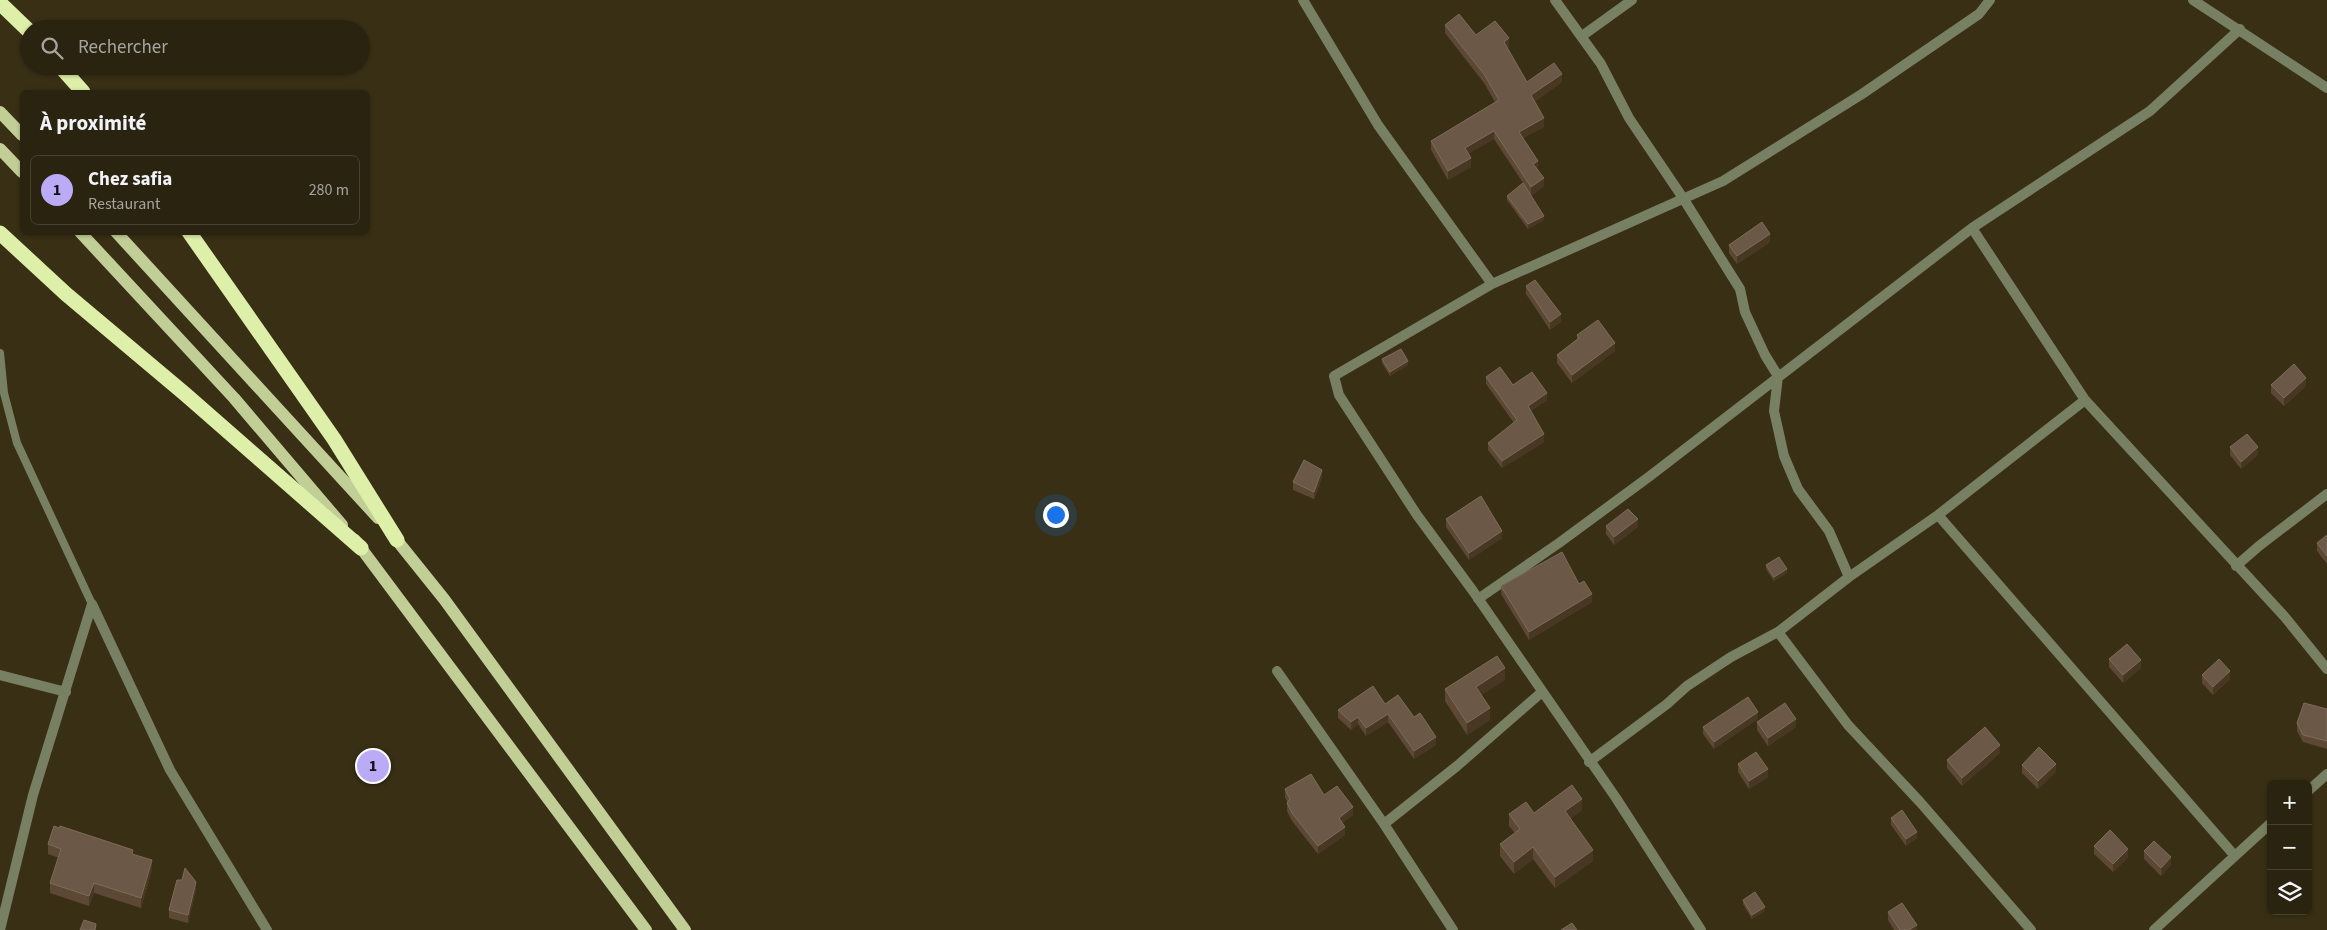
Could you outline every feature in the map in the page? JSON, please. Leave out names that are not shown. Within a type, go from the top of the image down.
[{"type":"highway","points":[[0,2],[20,22]]},
{"type":"highway","points":[[68,75],[81,90]]},
{"type":"highway","points":[[0,233],[66,294],[185,394],[361,548]]},
{"type":"highway","points":[[191,235],[334,439],[397,540]]},
{"type":"main road","points":[[0,112],[20,133]]},
{"type":"main road","points":[[0,150],[20,170]]},
{"type":"main road","points":[[83,235],[234,398],[361,548],[646,930]]},
{"type":"main road","points":[[119,235],[397,540],[444,599],[685,930]]},
{"type":"street","points":[[1303,0],[1378,125],[1492,284]]},
{"type":"street","points":[[1555,0],[1601,64],[1629,118],[1683,198],[1740,289],[1745,312],[1765,355],[1778,376],[1774,412],[1777,432],[1784,456],[1798,489],[1829,531],[1849,577]]},
{"type":"street","points":[[1582,36],[1632,0]]},
{"type":"street","points":[[1701,930],[1616,798],[1589,762],[1478,599],[1417,515],[1339,394],[1334,376],[1492,284],[1723,181],[1862,94],[1979,14],[1990,0]]},
{"type":"street","points":[[2193,0],[2240,29],[2327,88]]},
{"type":"street","points":[[1478,599],[1560,543],[1972,228],[2150,110],[2240,29]]},
{"type":"street","points":[[1972,228],[2085,400],[2284,616],[2327,669]]},
{"type":"street","points":[[1589,762],[1667,704],[1687,686],[1732,657],[1778,632],[1849,577],[1938,515],[2085,400]]},
{"type":"street","points":[[2236,566],[2327,494]]},
{"type":"street","points":[[1938,515],[2234,855]]},
{"type":"street","points":[[0,930],[33,795],[92,604]]},
{"type":"street","points":[[92,604],[170,770],[267,930]]},
{"type":"street","points":[[1778,632],[1843,719],[1920,802],[2031,930]]},
{"type":"street","points":[[1277,671],[1384,824],[1452,929]]},
{"type":"street","points":[[0,675],[66,692]]},
{"type":"street","points":[[1384,824],[1457,766],[1542,692]]},
{"type":"street","points":[[2312,787],[2327,774]]},
{"type":"street","points":[[2154,930],[2269,825]]},
{"type":"lane","points":[[0,353],[4,392],[17,443],[92,604]]},
{"type":"building","points":[[1459,14],[1476,35],[1495,21],[1509,38],[1504,42],[1527,82],[1554,63],[1562,74],[1531,95],[1544,118],[1519,132],[1538,161],[1533,164],[1544,178],[1531,187],[1494,131],[1465,148],[1471,158],[1448,171],[1431,141],[1499,100],[1484,74],[1445,25]]},
{"type":"building","points":[[1523,183],[1544,216],[1528,224],[1507,196]]},
{"type":"building","points":[[1762,222],[1770,234],[1737,256],[1729,245]]},
{"type":"building","points":[[1535,280],[1561,314],[1550,322],[1526,286]]},
{"type":"building","points":[[1598,320],[1615,343],[1572,375],[1557,355],[1579,338],[1577,335]]},
{"type":"building","points":[[1401,349],[1408,361],[1390,372],[1382,359]]},
{"type":"building","points":[[2294,364],[2306,378],[2284,398],[2271,385]]},
{"type":"building","points":[[1500,367],[1513,385],[1532,372],[1547,393],[1528,406],[1544,434],[1502,461],[1488,443],[1517,420],[1486,377]]},
{"type":"building","points":[[2247,434],[2258,447],[2241,462],[2230,447]]},
{"type":"building","points":[[1304,460],[1322,470],[1314,492],[1293,482]]},
{"type":"building","points":[[1481,496],[1502,531],[1469,553],[1446,519]]},
{"type":"building","points":[[1628,509],[1638,519],[1614,537],[1606,526]]},
{"type":"building","points":[[2327,535],[2327,556],[2317,543]]},
{"type":"building","points":[[1562,552],[1579,584],[1584,581],[1592,594],[1529,632],[1501,586]]},
{"type":"building","points":[[1779,557],[1787,569],[1774,577],[1766,565]]},
{"type":"building","points":[[2127,644],[2141,660],[2123,675],[2109,659]]},
{"type":"building","points":[[1497,656],[1505,668],[1476,687],[1490,708],[1467,723],[1445,689]]},
{"type":"building","points":[[2219,659],[2230,671],[2213,687],[2202,675]]},
{"type":"building","points":[[1373,686],[1385,704],[1398,695],[1414,717],[1420,713],[1436,737],[1414,751],[1388,714],[1366,728],[1358,717],[1351,722],[1338,710]]},
{"type":"building","points":[[1748,697],[1758,712],[1714,742],[1703,727]]},
{"type":"building","points":[[1785,703],[1796,719],[1768,738],[1757,722]]},
{"type":"building","points":[[2304,703],[2327,709],[2327,741],[2303,735],[2297,723]]},
{"type":"building","points":[[1985,727],[2000,745],[1962,778],[1947,760]]},
{"type":"building","points":[[2039,747],[2056,764],[2038,781],[2022,765]]},
{"type":"building","points":[[1756,752],[1768,769],[1749,781],[1738,764]]},
{"type":"building","points":[[1311,774],[1324,795],[1337,786],[1353,807],[1339,818],[1345,827],[1318,846],[1292,813],[1287,803],[1290,799],[1285,789]]},
{"type":"building","points":[[1572,785],[1582,799],[1565,811],[1593,850],[1555,877],[1533,847],[1514,862],[1500,844],[1520,829],[1509,814],[1526,802],[1534,813]]},
{"type":"building","points":[[1902,810],[1917,832],[1906,839],[1891,818]]},
{"type":"building","points":[[54,826],[59,828],[60,826],[133,850],[132,854],[152,860],[141,898],[94,883],[89,896],[50,883],[61,849],[48,844]]},
{"type":"building","points":[[2110,830],[2128,849],[2113,864],[2094,846]]},
{"type":"building","points":[[2154,841],[2171,857],[2161,868],[2144,851]]},
{"type":"building","points":[[185,868],[196,882],[188,915],[169,910],[177,880],[182,880]]},
{"type":"building","points":[[1755,892],[1765,907],[1752,915],[1743,900]]},
{"type":"building","points":[[1902,903],[1917,925],[1909,930],[1900,930],[1888,912]]},
{"type":"building","points":[[84,920],[96,924],[95,930],[80,930]]},
{"type":"building","points":[[1572,923],[1577,930],[1561,930]]},
{"type":"place","name":"Chez safia","points":[[373,766]]}]
